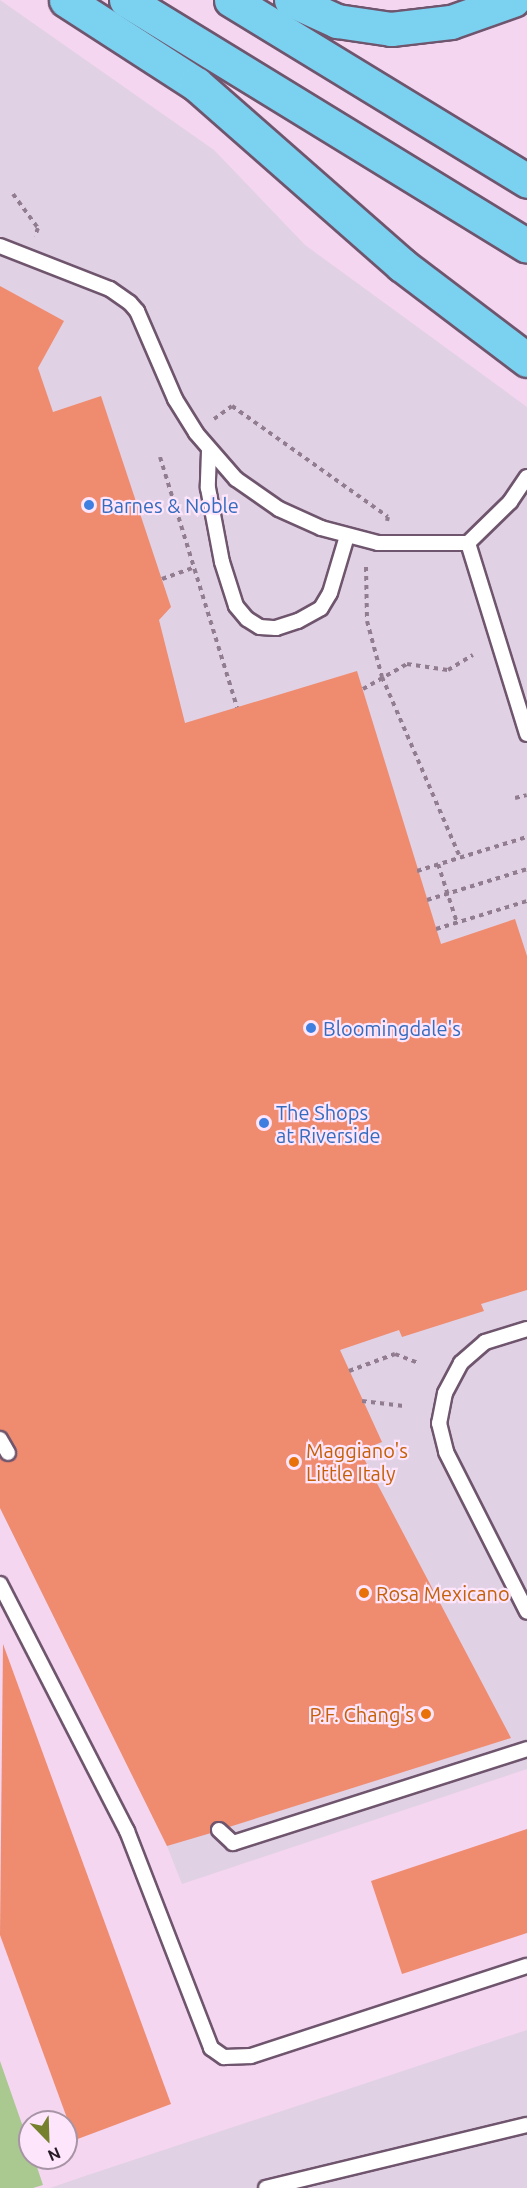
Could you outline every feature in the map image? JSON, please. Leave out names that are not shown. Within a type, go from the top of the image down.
[{"type":"highway","points":[[66,0],[196,84],[402,265],[517,358]]},
{"type":"highway","points":[[126,0],[527,246]]},
{"type":"highway","points":[[231,0],[527,181]]},
{"type":"highway","points":[[291,0],[337,21],[391,29],[451,22],[513,0]]},
{"type":"lane","points":[[0,246],[110,289],[130,303],[137,311],[175,399],[209,451],[236,479],[279,509],[347,536],[386,543],[468,543],[510,502],[527,477]]},
{"type":"lane","points":[[209,451],[208,488],[222,562],[236,606],[247,619],[260,627],[276,628],[298,621],[321,608],[330,593],[347,536]]},
{"type":"lane","points":[[468,543],[527,734]]},
{"type":"lane","points":[[527,1329],[485,1342],[461,1363],[445,1394],[439,1423],[446,1452],[527,1612]]},
{"type":"lane","points":[[0,1439],[8,1453]]},
{"type":"lane","points":[[0,1584],[127,1831],[211,2048],[224,2057],[251,2056],[527,1966]]},
{"type":"lane","points":[[219,1830],[233,1843],[527,1749]]},
{"type":"lane","points":[[266,2188],[527,2125]]},
{"type":"path","points":[[196,433],[232,406],[388,518],[386,543]]},
{"type":"path","points":[[160,457],[237,707]]},
{"type":"path","points":[[366,567],[368,621],[382,677],[459,857]]},
{"type":"path","points":[[162,579],[193,568]]},
{"type":"path","points":[[363,689],[407,664],[448,670],[473,655]]},
{"type":"path","points":[[516,798],[527,795]]},
{"type":"path","points":[[417,871],[527,837]]},
{"type":"path","points":[[438,864],[457,922]]},
{"type":"path","points":[[427,900],[527,869]]},
{"type":"path","points":[[436,928],[527,901]]},
{"type":"path","points":[[349,1371],[395,1354],[419,1363]]},
{"type":"path","points":[[362,1401],[404,1406]]},
{"type":"shaded area","points":[[0,0],[214,150],[305,245],[527,407],[527,1769],[182,1884],[167,1846],[0,1508]]},
{"type":"shaded area","points":[[527,2030],[527,2188],[50,2188],[88,2175]]},
{"type":"green space","points":[[0,2061],[18,2113],[18,2170],[38,2170],[43,2185],[33,2188],[0,2188]]},
{"type":"building","name":"The Shops at Riverside","points":[[0,286],[64,321],[38,368],[53,412],[101,396],[171,607],[159,620],[185,723],[357,671],[441,944],[515,919],[527,956],[527,1290],[481,1304],[484,1311],[402,1337],[399,1330],[340,1350],[382,1442],[360,1451],[511,1738],[229,1827],[216,1822],[211,1833],[167,1846],[0,1508],[0,1457],[9,1462],[17,1454],[8,1435],[0,1430]]},
{"type":"building","points":[[3,1644],[171,2104],[78,2139],[78,2110],[64,2110],[0,1935]]},
{"type":"building","points":[[527,1829],[527,1933],[402,1974],[371,1881]]},
{"type":"place","name":"Barnes & Noble","points":[[89,505]]},
{"type":"place","name":"Bloomingdale's","points":[[311,1028]]},
{"type":"place","name":"The Shops at Riverside","points":[[264,1123]]},
{"type":"place","name":"Maggiano's Little Italy","points":[[294,1462]]},
{"type":"place","name":"Rosa Mexicano","points":[[364,1593]]},
{"type":"place","name":"P.F. Chang's","points":[[426,1714]]}]
